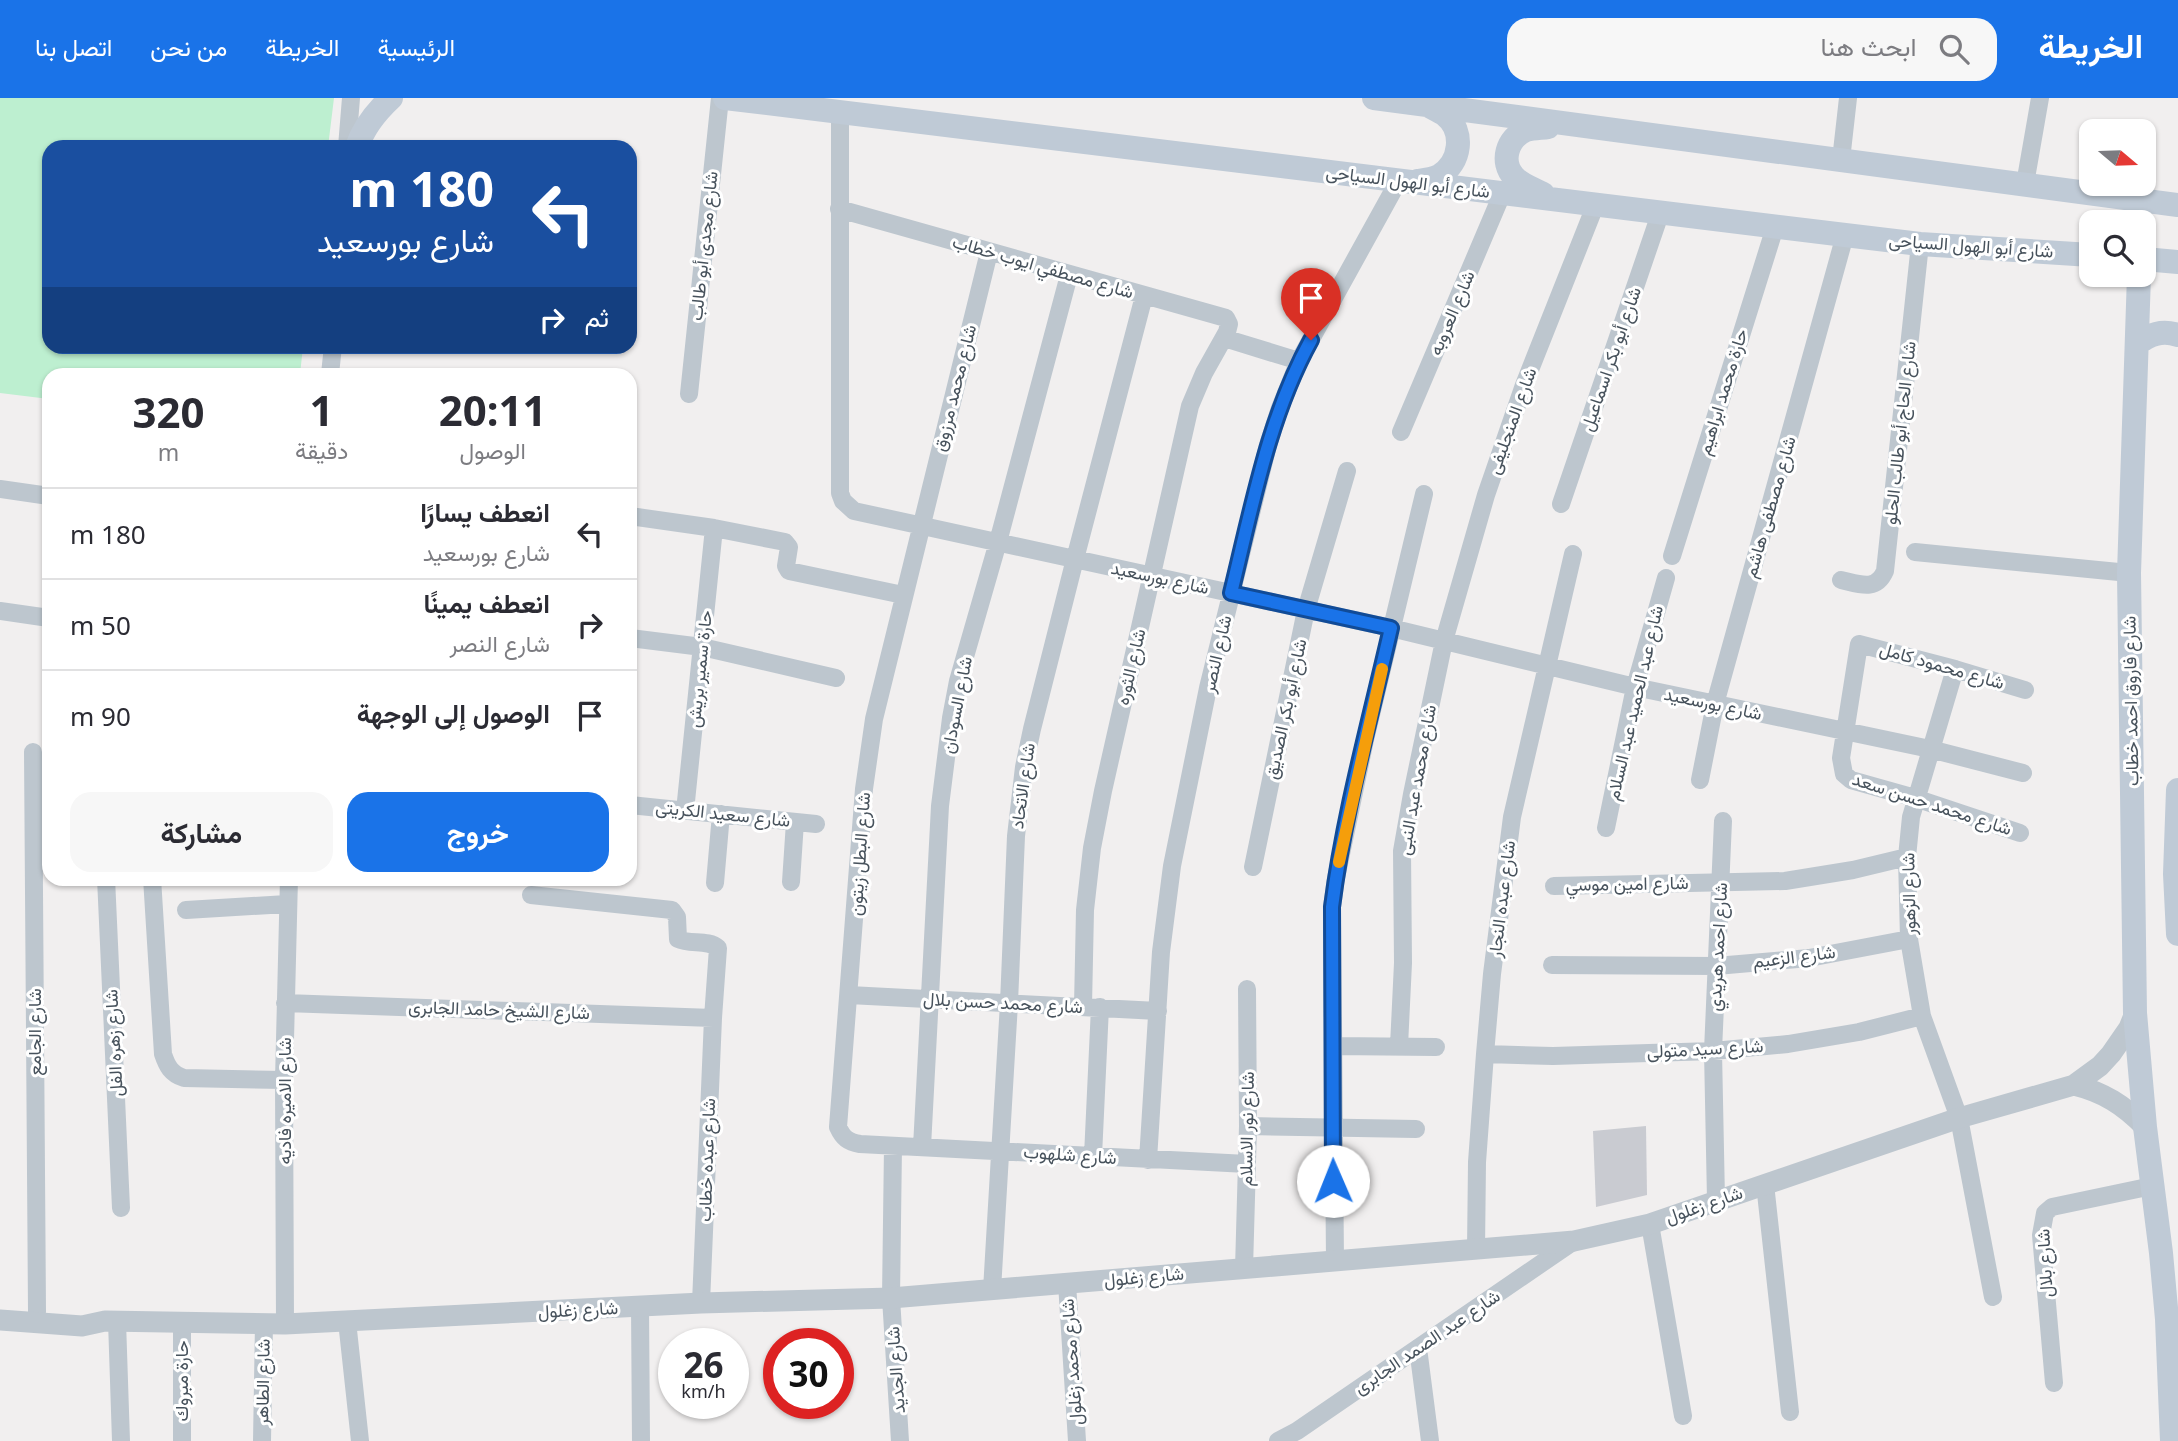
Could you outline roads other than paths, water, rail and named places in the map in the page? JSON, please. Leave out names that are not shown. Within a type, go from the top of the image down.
[{"type":"main road","points":[[359,140],[391,98]]},
{"type":"main road","name":"شارع أبو الهول السياحى","points":[[725,98],[1845,236],[2079,255]]},
{"type":"main road","points":[[1379,98],[1494,106],[1566,124],[2178,205]]},
{"type":"main road","points":[[1406,181],[1437,178],[1455,161],[1459,148],[1453,123],[1430,102]]},
{"type":"main road","points":[[1555,200],[1515,179],[1508,169],[1506,157],[1516,136],[1527,130],[1566,124]]},
{"type":"main road","points":[[2156,260],[2178,262]]},
{"type":"main road","name":"شارع فاروق احمد خطاب","points":[[2139,287],[2129,573],[2135,1013],[2145,1128]]},
{"type":"main road","points":[[2137,344],[2160,332],[2178,335]]},
{"type":"main road","points":[[2178,790],[2175,874],[2178,934]]},
{"type":"main road","points":[[2145,1128],[2167,1319],[2172,1441]]},
{"type":"street","points":[[348,140],[351,98]]},
{"type":"street","name":"شارع مجدى أبو طالب","points":[[689,394],[720,98]]},
{"type":"street","points":[[1840,160],[1848,98]]},
{"type":"street","points":[[2025,184],[2040,98]]},
{"type":"street","name":"شارع بورسعيد","points":[[840,113],[840,493],[843,501],[854,511],[1391,628],[1635,687],[1930,749],[2023,773]]},
{"type":"street","name":"شارع النصر","points":[[1148,1160],[1161,952],[1172,866],[1209,688],[1268,445],[1299,361],[1406,181]]},
{"type":"street","name":"شارع العروبه","points":[[1401,432],[1502,194]]},
{"type":"street","name":"شارع المنجليفى","points":[[1444,641],[1486,495],[1524,385],[1595,206]]},
{"type":"street","name":"شارع مصطفي ايوب خطاب","points":[[839,209],[1226,318],[1229,324],[1224,338]]},
{"type":"street","name":"شارع أبو بكر اسماعيل","points":[[1561,504],[1660,214]]},
{"type":"street","name":"حارة محمد ابراهيم","points":[[1672,556],[1775,227]]},
{"type":"street","name":"شارع مصطفى هاشم","points":[[1700,780],[1715,704],[1845,236]]},
{"type":"street","name":"شارع الحاج أبو طالب الحلو","points":[[1841,580],[1870,586],[1877,583],[1885,571],[1920,244]]},
{"type":"street","name":"شارع محمد مرزوق","points":[[920,525],[989,252]]},
{"type":"street","name":"شارع السودان","points":[[922,1147],[940,806],[951,718],[958,681],[1069,275]]},
{"type":"street","name":"شارع الاتحاد","points":[[992,1290],[1016,836],[1024,766],[1144,296]]},
{"type":"street","points":[[1224,338],[1299,361]]},
{"type":"street","name":"شارع الثوره","points":[[1093,1156],[1091,1007],[1085,910],[1092,848],[1190,406],[1204,373],[1224,338]]},
{"type":"street","name":"شارع أبو بكر الصديق","points":[[1253,867],[1307,610],[1347,471]]},
{"type":"street","points":[[0,489],[42,495]]},
{"type":"street","points":[[1335,1261],[1331,930],[1336,878],[1365,740],[1424,494]]},
{"type":"street","points":[[637,517],[714,528],[787,543],[789,549],[786,566],[789,571],[903,595]]},
{"type":"street","name":"شارع البطل زيتون","points":[[893,1146],[850,1142],[842,1136],[838,1126],[869,751],[878,696],[920,525]]},
{"type":"street","name":"حارة سمير بريش","points":[[685,811],[714,528]]},
{"type":"street","points":[[1915,552],[2129,573]]},
{"type":"street","name":"شارع عبده النجار","points":[[1476,1250],[1476,1162],[1492,974],[1512,817],[1573,554]]},
{"type":"street","name":"شارع عبد الحميد عبد السلام","points":[[1606,828],[1635,687],[1666,578]]},
{"type":"street","points":[[0,611],[42,617]]},
{"type":"street","points":[[637,639],[702,647],[836,678]]},
{"type":"street","name":"شارع محمد عبد النبى","points":[[1399,1046],[1403,963],[1402,851],[1444,641]]},
{"type":"street","name":"شارع محمود كامل","points":[[1844,732],[1859,644],[2025,690]]},
{"type":"street","name":"شارع الزهور","points":[[1955,669],[1911,817],[1907,857],[1909,939],[1922,1016],[1959,1118],[1993,1297]]},
{"type":"street","name":"شارع محمد حسن سعد","points":[[1844,732],[1841,758],[1844,774],[1851,780],[2020,833]]},
{"type":"street","name":"شارع الجامع","points":[[33,752],[37,1312]]},
{"type":"street","name":"شارع سعيد الكريتى","points":[[637,806],[816,824]]},
{"type":"street","points":[[715,883],[721,814]]},
{"type":"street","name":"شارع احمد هريدي","points":[[1716,1200],[1713,1051],[1723,821]]},
{"type":"street","points":[[791,882],[800,855],[795,822]]},
{"type":"street","name":"شارع امين موسي","points":[[1554,886],[1796,880],[1907,857]]},
{"type":"street","name":"شارع زهره الفل","points":[[106,886],[121,1208]]},
{"type":"street","points":[[152,886],[163,1054],[166,1065],[171,1072],[184,1078],[284,1080]]},
{"type":"street","name":"شارع الاميره فاديه","points":[[285,1324],[284,1080],[288,886]]},
{"type":"street","name":"شارع عبده خطاب","points":[[531,895],[672,910],[677,917],[678,939],[682,942],[713,944],[718,948],[701,1303]]},
{"type":"street","points":[[186,910],[287,904]]},
{"type":"street","name":"شارع الزعيم","points":[[1552,965],[1716,966],[1809,958],[1909,939]]},
{"type":"street","name":"شارع نور الاسلام","points":[[1244,1269],[1248,1126],[1247,989]]},
{"type":"street","name":"شارع محمد حسن بلال","points":[[849,995],[1158,1011]]},
{"type":"street","name":"شارع الشيخ حامد الجابرى","points":[[285,1003],[713,1018]]},
{"type":"street","name":"شارع زغلول","points":[[0,1320],[82,1326],[111,1321],[285,1324],[701,1303],[891,1298],[1574,1241],[1650,1224],[1959,1118],[2074,1085],[2100,1066],[2111,1054],[2125,1035],[2135,1013]]},
{"type":"street","name":"شارع سيد متولى","points":[[1485,1054],[1553,1056],[1713,1051],[1788,1044],[1859,1032],[1922,1016]]},
{"type":"street","points":[[1334,1046],[1436,1047]]},
{"type":"street","points":[[2074,1085],[2121,1104],[2145,1128]]},
{"type":"street","points":[[1248,1126],[1416,1129]]},
{"type":"street","name":"شارع شلهوب","points":[[893,1146],[1247,1164]]},
{"type":"street","name":"شارع الجديد","points":[[893,1146],[891,1298],[900,1441]]},
{"type":"street","points":[[1765,1184],[1790,1412]]},
{"type":"street","name":"شارع بلال","points":[[2054,1383],[2040,1235],[2045,1213],[2052,1207],[2152,1186]]},
{"type":"street","points":[[1650,1224],[1683,1416]]},
{"type":"street","name":"شارع عبد الصمد الجابرى","points":[[1278,1441],[1298,1436],[1418,1348],[1574,1241]]},
{"type":"street","name":"شارع محمد زغلول","points":[[1067,1283],[1077,1441]]},
{"type":"street","points":[[640,1306],[641,1441]]},
{"type":"street","name":"شارع زغلول","points":[[0,1309],[91,1316],[111,1321]]},
{"type":"street","points":[[111,1321],[121,1441]]},
{"type":"street","points":[[346,1321],[360,1441]]},
{"type":"street","name":"حارة مبروك","points":[[182,1322],[182,1441]]},
{"type":"street","name":"شارع الطاهر","points":[[262,1441],[264,1323]]},
{"type":"street","points":[[1418,1348],[1430,1441]]}]
